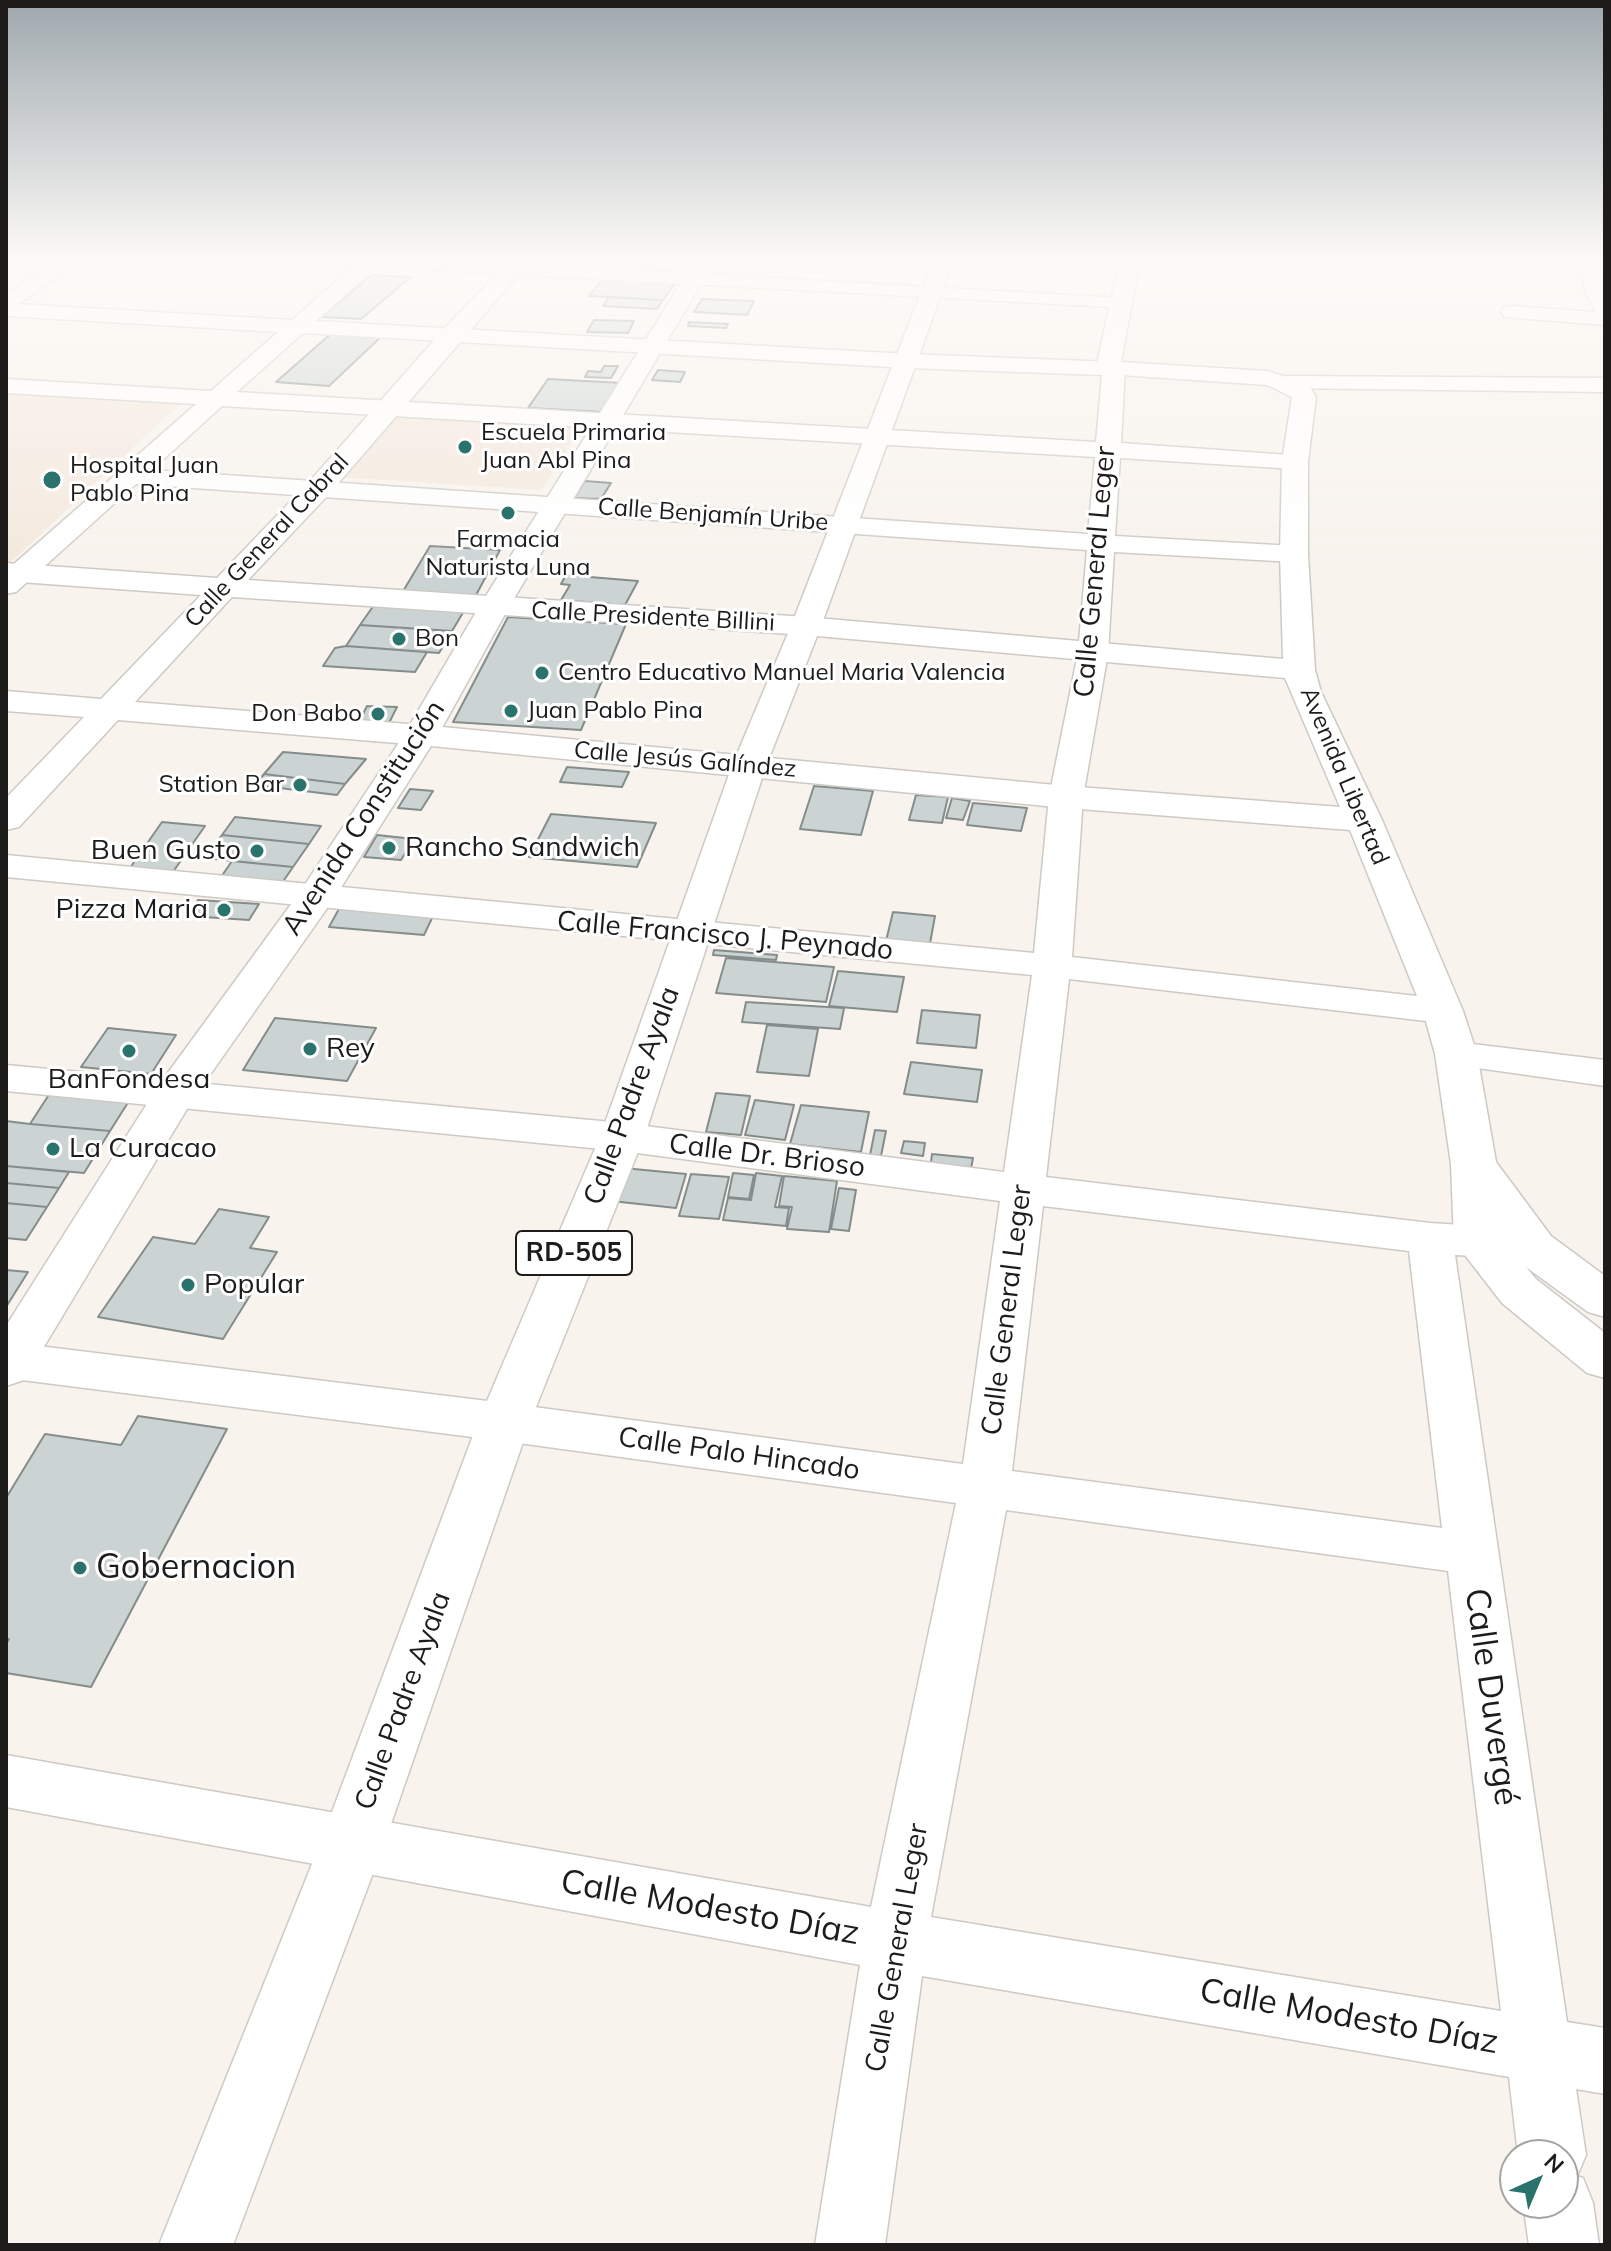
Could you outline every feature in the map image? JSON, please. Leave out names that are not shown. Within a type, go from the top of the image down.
[{"type":"main road","name":"Calle General Cabral","points":[[6,819],[319,488],[426,364]]},
{"type":"main road","name":"Avenida Constitución","points":[[7,1363],[174,1095],[316,897],[421,735],[494,607],[643,364]]},
{"type":"main road","name":"Calle Padre Ayala","points":[[196,2245],[352,1844],[504,1422],[622,1137],[749,766],[907,364]]},
{"type":"main road","points":[[1110,364],[1114,369],[1267,378],[1287,383]]},
{"type":"main road","name":"Avenida Libertad","points":[[1287,383],[1299,389],[1304,397],[1295,461],[1294,554],[1299,670],[1305,692],[1364,820],[1443,1011],[1456,1054],[1474,1164],[1454,1240]]},
{"type":"main road","name":"Calle Presidente Billini","points":[[12,577],[806,626],[1299,670]]},
{"type":"main road","name":"Calle Jesús Galíndez","points":[[6,701],[421,735],[1066,797],[1364,820]]},
{"type":"main road","name":"Avenida Libertad","points":[[1474,1164],[1534,1248],[1605,1300]]},
{"type":"main road","points":[[1454,1240],[1605,1360]]},
{"type":"street","points":[[12,577],[133,476],[257,364]]},
{"type":"street","points":[[986,364],[1114,369]]},
{"type":"street","name":"Calle General Leger","points":[[850,2245],[895,1941],[985,1487],[1052,966],[1066,797],[1093,653],[1114,369]]},
{"type":"street","points":[[1287,383],[1535,383],[1603,401]]},
{"type":"street","points":[[6,386],[1295,461]]},
{"type":"street","name":"Calle Benjamín Uribe","points":[[133,476],[1294,554]]},
{"type":"street","name":"Calle Francisco J. Peynado","points":[[6,866],[1052,966],[1443,1011]]},
{"type":"street","points":[[1456,1054],[1605,1073]]},
{"type":"street","name":"Calle Dr. Brioso","points":[[6,1078],[622,1137],[1022,1189],[1454,1240]]},
{"type":"street","name":"Calle Duvergé","points":[[1454,1240],[1471,1553],[1550,2139]]},
{"type":"street","name":"Calle Palo Hincado","points":[[7,1363],[504,1422],[1471,1553]]},
{"type":"street","name":"Calle Modesto Díaz","points":[[6,1781],[895,1941],[1605,2061]]},
{"type":"street","points":[[1560,2219],[1564,2245]]},
{"type":"shaded area","name":"Hospital Juan Pablo Pina","points":[[6,389],[185,399],[11,562],[6,561]]},
{"type":"shaded area","name":"Escuela Primaria Juan Abl Pina","points":[[396,407],[587,417],[542,490],[337,477]]},
{"type":"building","points":[[296,364],[352,364],[329,386],[276,382]]},
{"type":"building","points":[[604,366],[618,366],[611,378],[585,377],[588,371],[601,372]]},
{"type":"building","points":[[658,370],[685,372],[680,382],[652,380]]},
{"type":"building","points":[[548,379],[622,383],[605,412],[528,408]]},
{"type":"building","points":[[585,481],[611,483],[601,499],[574,498]]},
{"type":"building","points":[[430,546],[500,550],[475,597],[402,593]]},
{"type":"building","points":[[566,575],[638,581],[625,605],[561,600],[570,585],[561,584]]},
{"type":"building","points":[[374,605],[464,611],[452,631],[360,625]]},
{"type":"building","name":"Centro Educativo Manuel Maria Valencia","points":[[508,617],[626,624],[581,730],[453,722]]},
{"type":"building","name":"Bon","points":[[360,625],[452,631],[439,653],[346,646]]},
{"type":"building","points":[[346,646],[427,652],[415,672],[323,666],[335,648]]},
{"type":"building","name":"Don Babo","points":[[367,706],[397,707],[389,723],[359,722]]},
{"type":"building","points":[[283,752],[366,759],[345,784],[264,774]]},
{"type":"building","points":[[567,767],[629,772],[622,787],[560,782]]},
{"type":"building","name":"Station Bar","points":[[264,774],[345,784],[337,795],[255,785]]},
{"type":"building","points":[[814,786],[873,791],[861,835],[800,829]]},
{"type":"building","points":[[410,789],[433,791],[421,810],[398,808]]},
{"type":"building","points":[[916,795],[948,797],[942,823],[909,820]]},
{"type":"building","points":[[952,798],[970,801],[963,820],[946,818]]},
{"type":"building","points":[[973,803],[1027,808],[1021,831],[967,825]]},
{"type":"building","points":[[551,814],[656,823],[637,867],[529,857]]},
{"type":"building","points":[[235,817],[321,826],[309,844],[222,835]]},
{"type":"building","points":[[162,822],[205,826],[168,879],[125,875]]},
{"type":"building","name":"Buen Gusto","points":[[222,835],[309,844],[293,867],[204,858]]},
{"type":"building","name":"Rancho Sandwich","points":[[377,835],[414,839],[401,860],[364,857]]},
{"type":"building","points":[[232,861],[293,867],[282,883],[221,877]]},
{"type":"building","name":"Pizza Maria","points":[[198,900],[259,904],[249,920],[188,916]]},
{"type":"building","points":[[340,907],[434,914],[424,935],[329,927]]},
{"type":"building","points":[[893,912],[935,916],[929,949],[885,945]]},
{"type":"building","points":[[714,950],[777,955],[776,960],[713,955]]},
{"type":"building","points":[[726,958],[834,967],[826,1002],[716,993]]},
{"type":"building","points":[[838,971],[904,977],[897,1012],[829,1006]]},
{"type":"building","points":[[746,1002],[844,1008],[840,1029],[742,1022]]},
{"type":"building","points":[[922,1010],[980,1015],[976,1048],[917,1043]]},
{"type":"building","name":"Rey","points":[[275,1018],[376,1028],[347,1081],[243,1070]]},
{"type":"building","points":[[767,1025],[818,1029],[809,1076],[757,1072]]},
{"type":"building","name":"BanFondesa","points":[[108,1028],[176,1035],[151,1074],[81,1067]]},
{"type":"building","points":[[911,1062],[982,1070],[977,1102],[904,1094]]},
{"type":"building","points":[[50,1093],[129,1101],[110,1131],[30,1124]]},
{"type":"building","points":[[716,1093],[750,1096],[741,1135],[706,1132]]},
{"type":"building","points":[[755,1100],[794,1105],[785,1140],[745,1135]]},
{"type":"building","points":[[801,1105],[869,1112],[861,1152],[790,1144]]},
{"type":"building","name":"La Curacao","points":[[6,1121],[110,1131],[84,1173],[6,1166]]},
{"type":"building","points":[[875,1130],[886,1131],[881,1156],[870,1155]]},
{"type":"building","points":[[904,1141],[925,1143],[923,1156],[901,1153]]},
{"type":"building","points":[[932,1154],[973,1158],[970,1174],[930,1170]]},
{"type":"building","points":[[6,1166],[69,1172],[59,1188],[6,1183]]},
{"type":"building","points":[[613,1167],[686,1174],[676,1208],[602,1200]]},
{"type":"building","points":[[733,1173],[754,1175],[749,1199],[728,1197]]},
{"type":"building","points":[[756,1173],[782,1176],[775,1207],[789,1208],[786,1226],[723,1220],[728,1198],[751,1200]]},
{"type":"building","points":[[691,1174],[729,1177],[719,1219],[679,1216]]},
{"type":"building","points":[[784,1176],[837,1181],[829,1232],[787,1229],[792,1207],[779,1206]]},
{"type":"building","points":[[6,1183],[59,1188],[47,1207],[6,1203]]},
{"type":"building","points":[[839,1188],[856,1190],[849,1231],[831,1229]]},
{"type":"building","points":[[6,1203],[47,1207],[26,1240],[6,1238]]},
{"type":"building","name":"Popular","points":[[219,1209],[269,1217],[250,1248],[277,1252],[223,1339],[98,1317],[153,1237],[195,1244]]},
{"type":"building","points":[[6,1270],[28,1272],[6,1307]]},
{"type":"building","name":"Gobernacion","points":[[138,1416],[227,1429],[91,1687],[6,1673],[6,1644],[9,1639],[6,1639],[6,1498],[45,1434],[121,1445]]},
{"type":"place","name":"Escuela Primaria Juan Abl Pina","points":[[465,447]]},
{"type":"place","name":"Hospital Juan Pablo Pina","points":[[52,480]]},
{"type":"place","name":"Farmacia Naturista Luna","points":[[508,513]]},
{"type":"place","name":"Bon","points":[[399,639]]},
{"type":"place","name":"Centro Educativo Manuel Maria Valencia","points":[[542,673]]},
{"type":"place","name":"Juan Pablo Pina","points":[[511,711]]},
{"type":"place","name":"Don Babo","points":[[378,714]]},
{"type":"place","name":"Station Bar","points":[[300,785]]},
{"type":"place","name":"Rancho Sandwich","points":[[389,848]]},
{"type":"place","name":"Buen Gusto","points":[[257,851]]},
{"type":"place","name":"Pizza Maria","points":[[224,910]]},
{"type":"place","name":"Rey","points":[[310,1049]]},
{"type":"place","name":"BanFondesa","points":[[129,1051]]},
{"type":"place","name":"La Curacao","points":[[53,1149]]},
{"type":"place","name":"Popular","points":[[188,1285]]},
{"type":"place","name":"Gobernacion","points":[[80,1568]]}]
